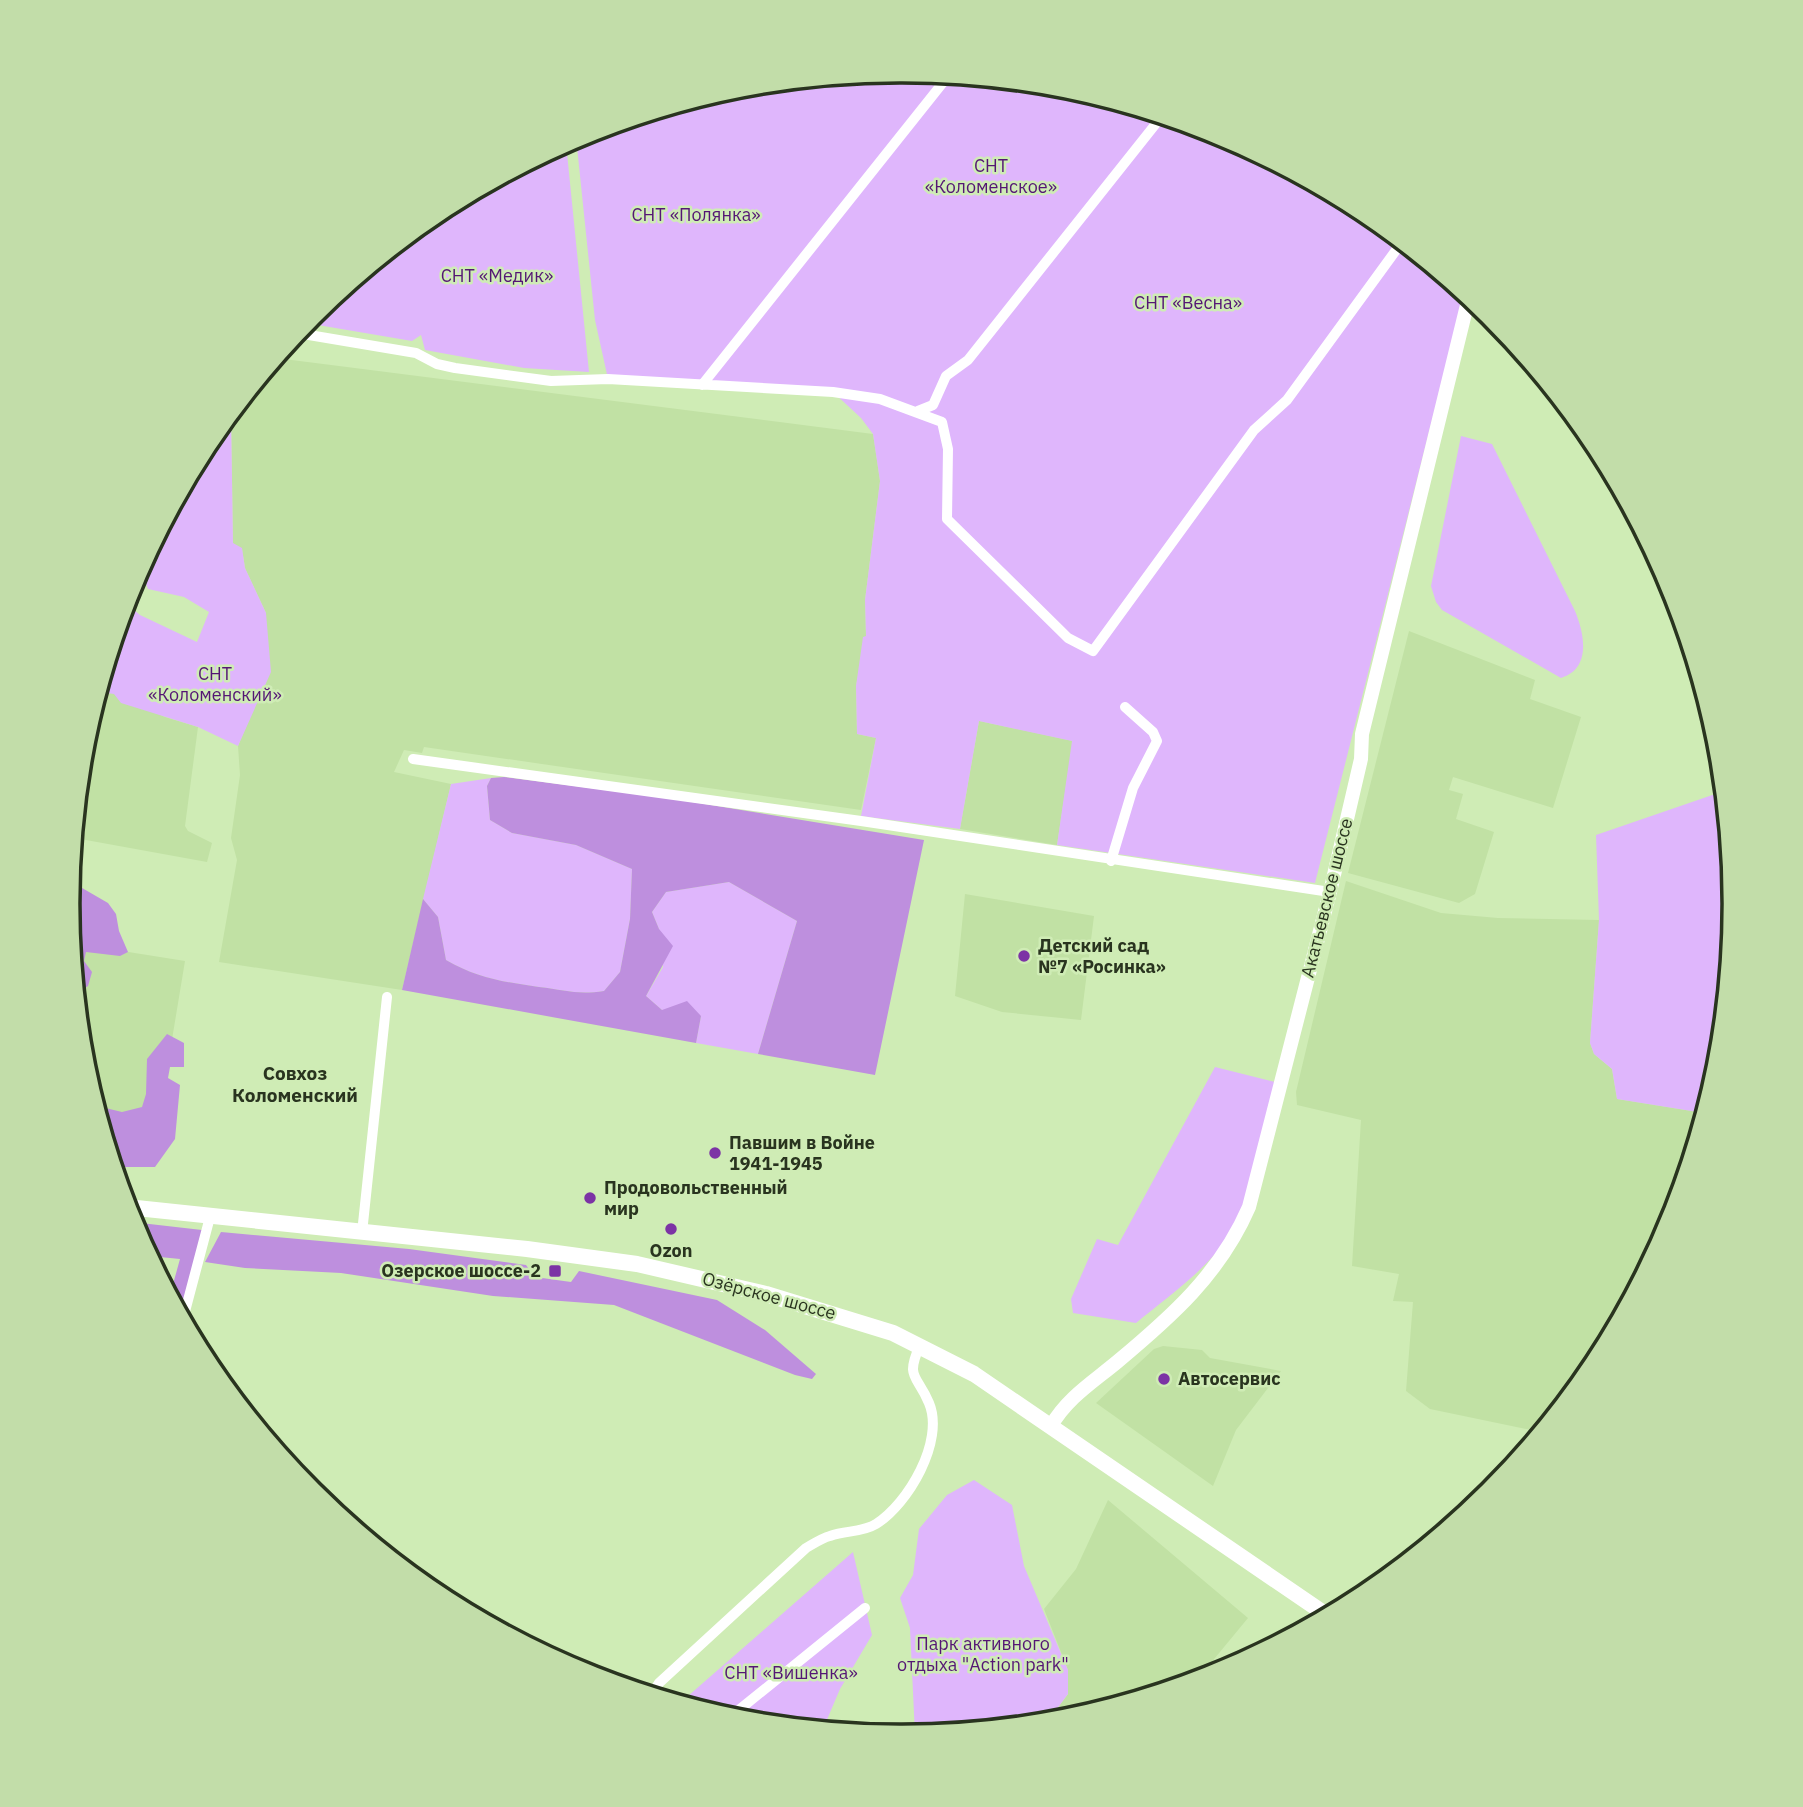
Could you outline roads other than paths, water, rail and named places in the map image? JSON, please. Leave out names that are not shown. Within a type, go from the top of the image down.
[{"type":"main road","name":"Акатьевское шоссе","points":[[1051,1426],[1067,1402],[1178,1310],[1216,1267],[1236,1234],[1261,1168],[1330,892],[1361,759],[1362,734],[1466,308]]},
{"type":"main road","name":"Озёрское шоссе","points":[[139,1209],[536,1250],[648,1266],[776,1297],[893,1333],[974,1374],[1320,1610]]},
{"type":"street","points":[[702,385],[942,84]]},
{"type":"street","points":[[918,411],[933,405],[946,376],[968,360],[1156,123]]},
{"type":"street","points":[[309,335],[416,354],[455,368],[522,377],[833,392],[880,399],[918,411],[942,422],[947,449],[947,519],[1068,638],[1093,651],[1254,430],[1287,400],[1397,249]]},
{"type":"street","points":[[1111,861],[1133,788],[1157,741],[1153,732],[1125,707]]},
{"type":"street","points":[[413,759],[861,821],[1111,861],[1330,892]]},
{"type":"street","points":[[362,1233],[387,998]]},
{"type":"street","points":[[186,1307],[210,1217]]},
{"type":"street","points":[[657,1687],[806,1548],[830,1535],[856,1533],[874,1525],[904,1501],[931,1444],[933,1421],[930,1404],[911,1365],[920,1345]]},
{"type":"street","points":[[740,1709],[865,1608]]},
{"type":"place","name":"Детский сад №7 «Росинка»","points":[[1024,956]]},
{"type":"place","name":"Павшим в Войне 1941-1945","points":[[715,1153]]},
{"type":"place","name":"Продовольственный мир","points":[[590,1198]]},
{"type":"place","name":"Ozon","points":[[671,1229]]},
{"type":"place","name":"Озерское шоссе-2","points":[[555,1271]]},
{"type":"place","name":"Автосервис","points":[[1164,1379]]},
{"type":"district","name":"Совхоз Коломенский","points":[[295,1084]]},
{"type":"park label","name":"СНТ «Коломенское»","points":[[991,176]]},
{"type":"park label","name":"СНТ «Полянка»","points":[[696,215]]},
{"type":"park label","name":"СНТ «Медик»","points":[[497,276]]},
{"type":"park label","name":"СНТ «Весна»","points":[[1188,303]]},
{"type":"park label","name":"СНТ «Коломенский»","points":[[215,684]]},
{"type":"park label","name":"Парк активного отдыха \"Action park\"","points":[[983,1654]]},
{"type":"park label","name":"СНТ «Вишенка»","points":[[791,1673]]}]
